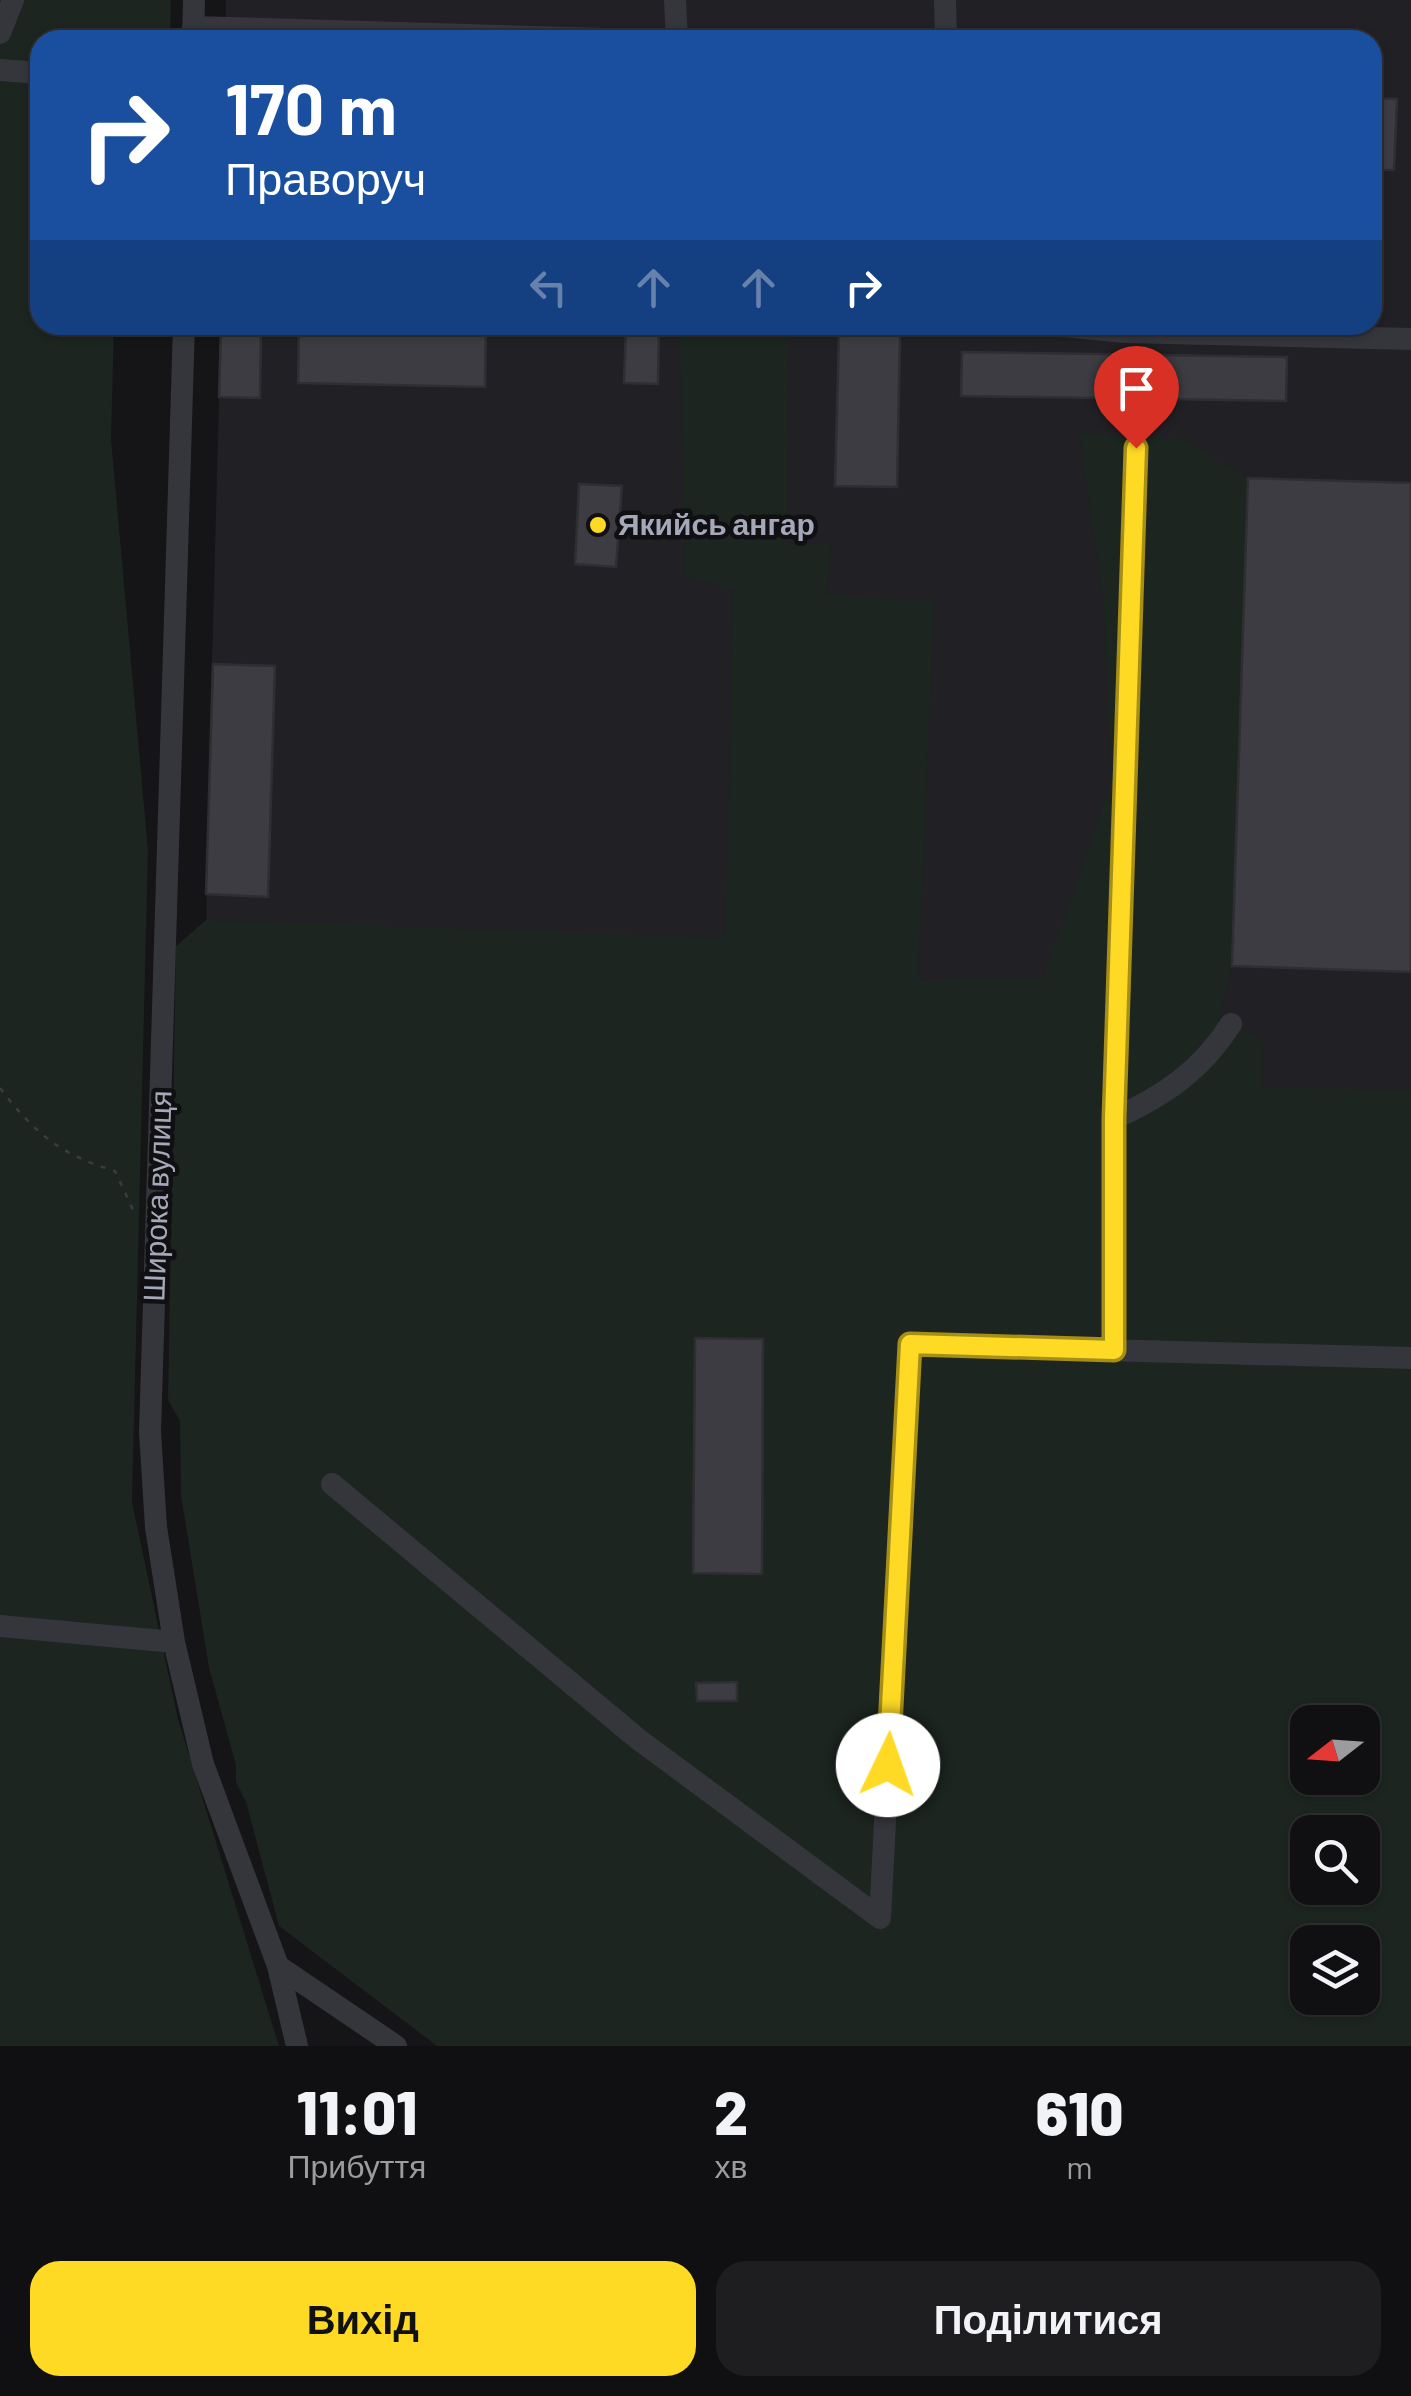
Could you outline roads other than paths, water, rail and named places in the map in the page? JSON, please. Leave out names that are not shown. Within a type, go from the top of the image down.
[{"type":"street","points":[[0,33],[13,0]]},
{"type":"street","points":[[193,30],[194,0]]},
{"type":"street","points":[[675,0],[676,30]]},
{"type":"street","points":[[945,0],[946,30]]},
{"type":"street","points":[[0,70],[30,72]]},
{"type":"street","name":"Широка вулиця","points":[[184,335],[150,1432],[156,1527],[174,1642],[203,1764],[278,1966],[297,2046]]},
{"type":"street","points":[[1248,335],[1411,339]]},
{"type":"street","points":[[1114,1350],[1114,1119],[1136,448]]},
{"type":"street","points":[[1114,1119],[1180,1084],[1210,1055],[1232,1024]]},
{"type":"street","points":[[332,1484],[638,1739],[880,1918],[910,1344],[1411,1358]]},
{"type":"street","points":[[0,1626],[174,1642]]},
{"type":"street","points":[[278,1966],[396,2046]]},
{"type":"place","name":"Якийсь ангар","points":[[598,525]]}]
